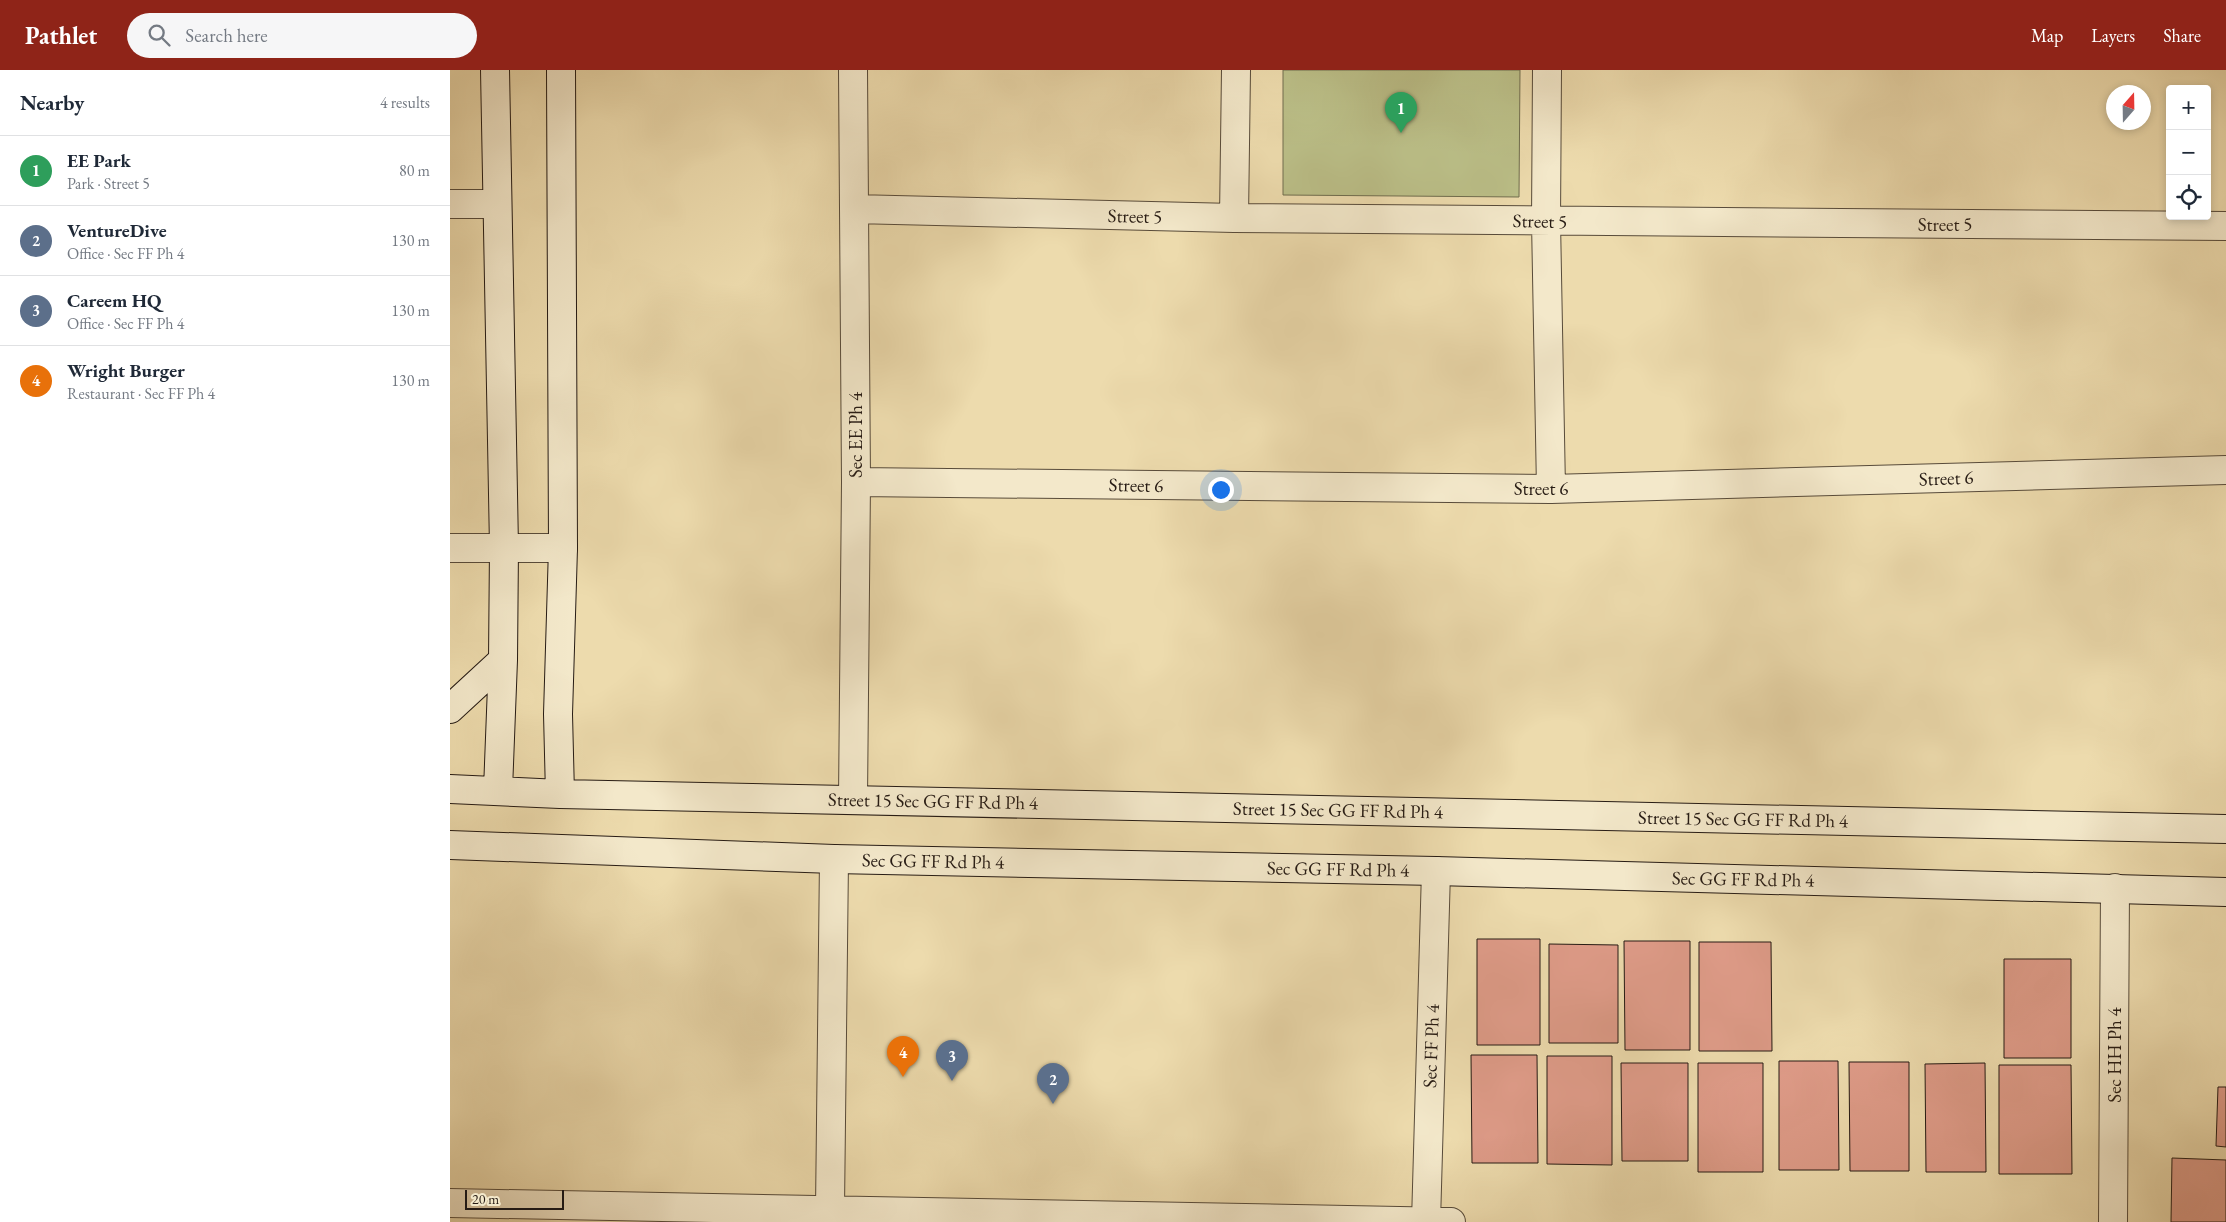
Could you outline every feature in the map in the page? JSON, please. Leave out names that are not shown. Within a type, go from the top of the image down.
[{"type":"street","points":[[495,70],[496,204],[504,547],[503,660],[498,790]]},
{"type":"street","points":[[560,794],[558,714],[563,548],[561,70]]},
{"type":"street","name":"Sec EE Ph 4","points":[[853,70],[856,482],[853,799]]},
{"type":"street","points":[[1234,218],[1236,70]]},
{"type":"street","points":[[1547,70],[1546,221],[1551,489]]},
{"type":"street","points":[[450,204],[496,204]]},
{"type":"street","name":"Street 5","points":[[854,209],[1234,218],[2226,226]]},
{"type":"street","name":"Street 6","points":[[856,482],[1551,489],[2226,470]]},
{"type":"street","points":[[450,548],[563,548]]},
{"type":"street","points":[[450,709],[503,660]]},
{"type":"street","name":"Street 15 Sec GG FF Rd Ph 4","points":[[450,788],[560,794],[2226,829]]},
{"type":"street","name":"Sec GG FF Rd Ph 4","points":[[450,845],[834,859],[1436,871],[2226,892]]},
{"type":"street","points":[[830,1209],[834,859]]},
{"type":"street","name":"Sec FF Ph 4","points":[[1426,1222],[1436,871]]},
{"type":"street","name":"Sec HH Ph 4","points":[[2112,1222],[2115,888]]},
{"type":"street","points":[[450,1203],[830,1209],[1058,1218],[1451,1222]]},
{"type":"green space","points":[[1283,70],[1520,70],[1519,197],[1283,195]]},
{"type":"building","points":[[1477,939],[1540,939],[1540,1045],[1477,1045]]},
{"type":"building","points":[[1624,941],[1690,941],[1690,1050],[1625,1050]]},
{"type":"building","points":[[1699,942],[1771,942],[1772,1051],[1699,1051]]},
{"type":"building","points":[[1549,944],[1618,945],[1618,1043],[1549,1043]]},
{"type":"building","points":[[2004,959],[2071,959],[2071,1058],[2004,1058]]},
{"type":"building","points":[[1471,1055],[1537,1055],[1538,1163],[1472,1163]]},
{"type":"building","points":[[1547,1056],[1612,1056],[1612,1165],[1547,1164]]},
{"type":"building","points":[[1779,1061],[1838,1061],[1839,1170],[1779,1170]]},
{"type":"building","points":[[1849,1062],[1909,1062],[1909,1171],[1850,1171]]},
{"type":"building","points":[[1621,1063],[1688,1063],[1688,1161],[1622,1161]]},
{"type":"building","points":[[1698,1063],[1763,1063],[1763,1172],[1698,1172]]},
{"type":"building","points":[[1985,1063],[1986,1172],[1926,1172],[1925,1064]]},
{"type":"building","points":[[1999,1065],[2071,1065],[2072,1174],[1999,1174]]},
{"type":"building","points":[[2218,1087],[2226,1087],[2226,1147],[2216,1146]]},
{"type":"building","points":[[2172,1158],[2226,1160],[2226,1222],[2171,1222]]},
{"type":"place","name":"EE Park","points":[[1401,133]]},
{"type":"place","name":"Wright Burger","points":[[903,1077]]},
{"type":"place","name":"Careem HQ","points":[[952,1081]]},
{"type":"place","name":"VentureDive","points":[[1053,1104]]}]
